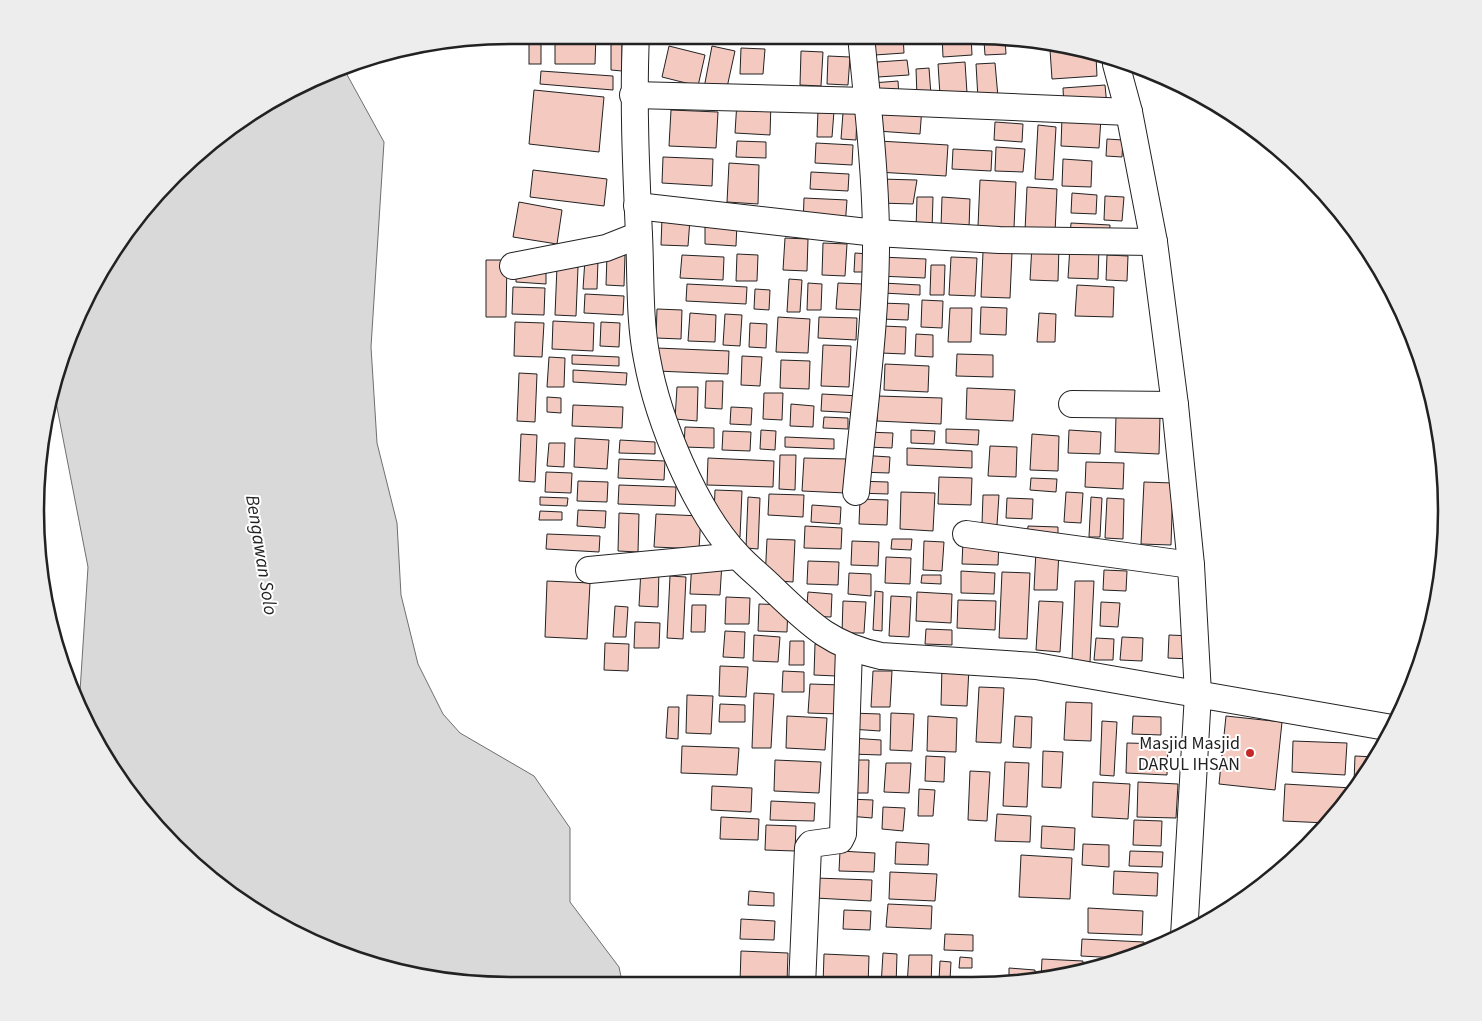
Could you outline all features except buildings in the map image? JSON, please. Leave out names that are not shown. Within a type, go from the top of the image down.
[{"type":"street","points":[[636,44],[633,95],[644,338],[656,400],[683,468],[708,515],[737,556],[805,619],[824,634],[849,648],[881,656],[1036,666],[1385,727]]},
{"type":"street","points":[[856,492],[872,337],[876,232],[872,143],[862,44]]},
{"type":"street","points":[[1117,67],[1129,112],[1154,242],[1175,405],[1191,565],[1198,694],[1185,926]]},
{"type":"street","points":[[633,95],[867,101],[1129,112]]},
{"type":"street","points":[[638,206],[876,232],[999,240],[1154,242]]},
{"type":"street","points":[[513,266],[601,250],[640,235]]},
{"type":"street","points":[[1072,404],[1175,405]]},
{"type":"street","points":[[966,534],[1191,565]]},
{"type":"street","points":[[589,570],[737,556]]},
{"type":"street","points":[[802,977],[808,848],[812,844],[840,840],[843,834],[849,648]]},
{"type":"water","name":"Bengawan Solo","points":[[347,74],[384,142],[371,347],[377,443],[397,523],[401,595],[418,664],[443,714],[460,733],[534,776],[570,828],[570,902],[619,967],[621,977],[480,976],[419,968],[390,961],[332,942],[304,929],[251,899],[226,881],[180,841],[140,795],[106,744],[80,691],[88,567],[56,405],[79,332],[106,277],[140,226],[180,180],[226,140],[277,106]]},
{"type":"place","name":"Masjid Masjid DARUL IHSAN","points":[[1250,753]]}]
